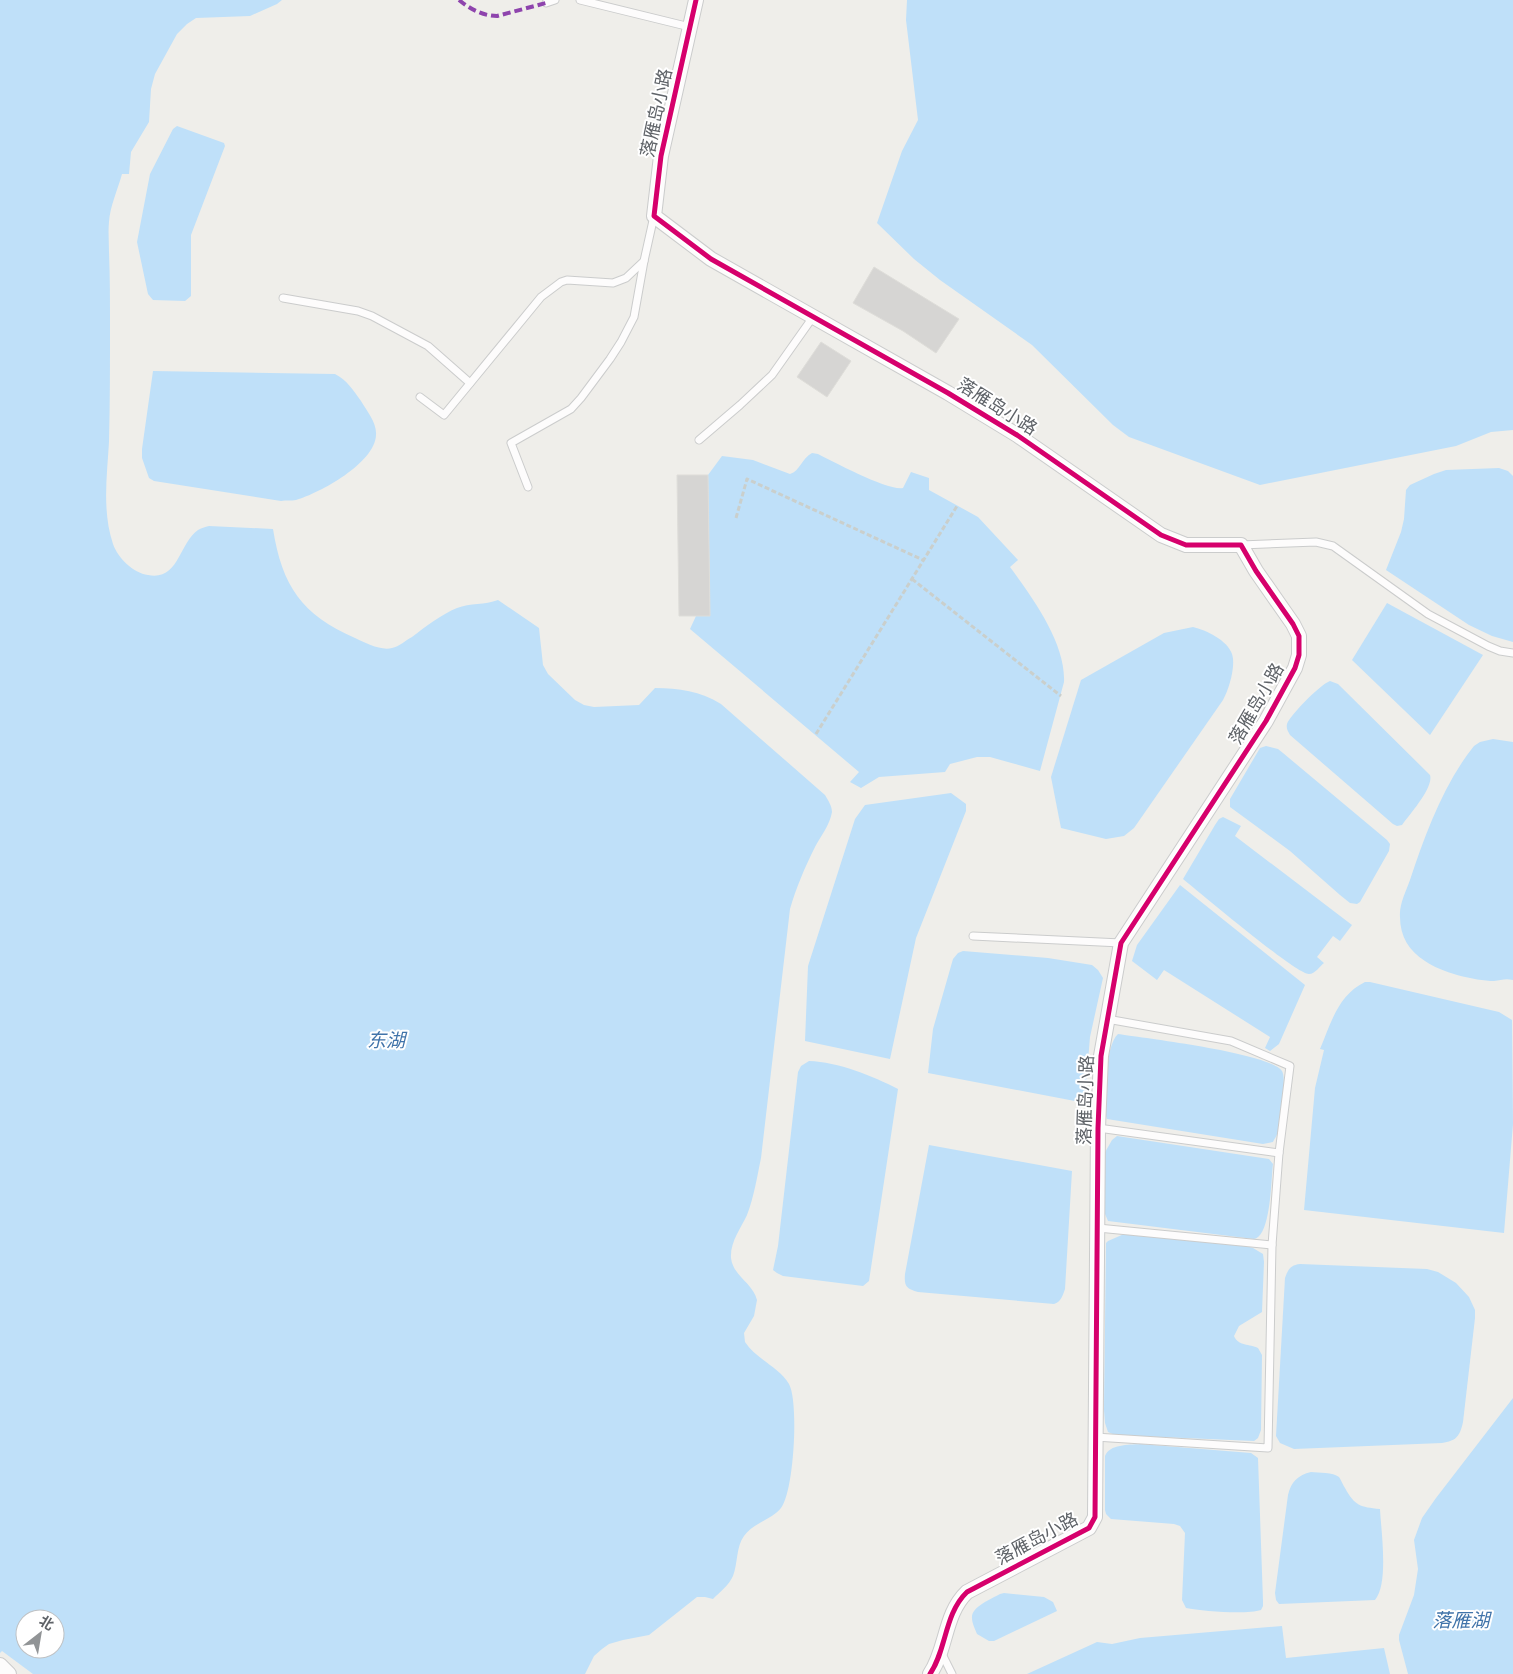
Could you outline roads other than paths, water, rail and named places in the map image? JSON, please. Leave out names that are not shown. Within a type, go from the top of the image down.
[{"type":"street","name":"落雁岛小路","points":[[696,0],[661,156],[654,216],[711,259],[996,422],[1161,535],[1186,545],[1241,545],[1299,636],[1299,655],[1286,686],[1266,721],[1121,942],[1100,1056],[1095,1518],[1090,1528],[967,1592],[949,1620],[941,1651],[930,1674]]},
{"type":"street","points":[[0,1665],[9,1674]]},
{"type":"lane","points":[[546,3],[555,0]]},
{"type":"lane","points":[[580,0],[690,27]]},
{"type":"lane","points":[[528,487],[511,443],[571,409],[621,342],[634,317],[654,216]]},
{"type":"lane","points":[[420,397],[444,415],[531,308],[548,291],[567,280],[613,283],[620,281],[632,273],[644,261]]},
{"type":"lane","points":[[283,298],[358,311],[372,316],[428,346],[470,383]]},
{"type":"lane","points":[[699,440],[772,375],[813,317]]},
{"type":"lane","points":[[1241,545],[1316,542],[1333,546],[1428,614],[1488,646],[1500,651],[1513,653]]},
{"type":"lane","points":[[973,936],[1121,942]]},
{"type":"lane","points":[[1095,1437],[1268,1448],[1272,1245],[1279,1153],[1290,1066],[1231,1041],[1107,1019]]},
{"type":"lane","points":[[1098,1128],[1279,1153]]},
{"type":"lane","points":[[1098,1228],[1272,1245]]},
{"type":"lane","points":[[941,1651],[952,1674]]},
{"type":"water","name":"东湖","points":[[0,0],[282,0],[250,16],[196,18],[177,34],[155,74],[151,89],[149,122],[131,152],[129,174],[122,174],[114,198],[109,230],[110,398],[106,493],[107,519],[113,544],[122,559],[132,568],[142,574],[158,575],[172,567],[192,536],[202,528],[209,526],[273,529],[282,567],[289,582],[308,608],[337,629],[369,644],[388,649],[400,645],[440,617],[457,608],[498,600],[539,628],[543,665],[548,674],[575,700],[584,705],[594,707],[639,705],[655,688],[681,690],[705,696],[721,704],[825,795],[830,803],[831,817],[804,870],[790,909],[761,1158],[747,1215],[734,1241],[731,1252],[735,1270],[752,1289],[757,1300],[754,1316],[744,1333],[745,1342],[785,1378],[792,1394],[794,1447],[789,1484],[781,1508],[752,1528],[741,1540],[733,1576],[713,1599],[697,1597],[649,1635],[609,1644],[594,1656],[585,1674],[33,1674],[2,1651],[0,1653]]},
{"type":"water","points":[[907,0],[1513,0],[1513,430],[1491,432],[1456,446],[1260,485],[1129,437],[1113,425],[1032,345],[940,280],[914,259],[877,223],[902,151],[918,120],[906,20]]},
{"type":"water","points":[[177,126],[224,143],[225,146],[191,235],[191,296],[185,301],[153,300],[148,294],[137,242],[150,174],[173,129]]},
{"type":"water","points":[[153,371],[335,374],[350,386],[371,417],[376,431],[373,446],[357,466],[345,475],[332,484],[296,500],[281,501],[154,481],[149,478],[142,458]]},
{"type":"water","points":[[812,453],[818,454],[874,481],[896,488],[903,488],[911,472],[929,478],[929,490],[978,517],[1018,560],[1010,567],[1037,606],[1054,636],[1063,667],[1064,682],[1040,771],[990,757],[977,757],[950,764],[945,772],[879,777],[861,788],[850,782],[859,772],[690,629],[696,616],[710,615],[708,475],[722,456],[753,460],[790,474]]},
{"type":"water","points":[[1499,468],[1508,471],[1513,476],[1513,642],[1492,636],[1469,625],[1386,570],[1401,532],[1406,490],[1410,485],[1446,470]]},
{"type":"water","points":[[1387,603],[1483,655],[1430,735],[1352,660]]},
{"type":"water","points":[[1193,627],[1210,633],[1221,640],[1232,654],[1231,677],[1223,700],[1134,828],[1124,836],[1106,839],[1061,828],[1051,777],[1081,680],[1164,633]]},
{"type":"water","points":[[1330,681],[1338,684],[1430,775],[1425,793],[1402,825],[1397,826],[1393,824],[1290,735],[1288,731],[1287,724],[1294,714],[1313,694]]},
{"type":"water","points":[[1493,739],[1513,742],[1513,980],[1494,981],[1458,975],[1431,965],[1410,948],[1400,924],[1403,898],[1436,810],[1453,776],[1474,746],[1480,742]]},
{"type":"water","points":[[1266,746],[1278,749],[1390,844],[1389,851],[1360,902],[1357,904],[1350,903],[1290,851],[1230,807],[1230,799],[1260,748]]},
{"type":"water","points":[[951,793],[966,804],[966,811],[916,938],[890,1059],[805,1041],[808,966],[855,819],[865,805]]},
{"type":"water","points":[[1223,817],[1241,826],[1235,836],[1352,925],[1340,941],[1333,936],[1317,957],[1324,963],[1313,973],[1309,974],[1301,971],[1286,961],[1183,879],[1215,825]]},
{"type":"water","points":[[1180,885],[1305,985],[1279,1044],[1270,1051],[1265,1048],[1270,1037],[1164,970],[1157,980],[1132,961],[1137,945]]},
{"type":"water","points":[[963,951],[1048,958],[1092,965],[1098,970],[1103,978],[1090,1037],[1085,1097],[1080,1102],[928,1073],[933,1029],[953,959],[958,953]]},
{"type":"water","points":[[1365,982],[1499,1012],[1512,1020],[1513,1124],[1504,1233],[1304,1210],[1315,1088],[1324,1050],[1320,1049],[1336,1011],[1342,1002],[1348,994]]},
{"type":"water","points":[[1118,1034],[1232,1052],[1273,1064],[1282,1071],[1284,1083],[1281,1120],[1278,1133],[1273,1142],[1263,1144],[1107,1119],[1108,1060],[1110,1049]]},
{"type":"water","points":[[809,1061],[855,1070],[898,1089],[869,1281],[863,1286],[783,1276],[773,1270],[778,1246],[798,1072],[801,1066]]},
{"type":"water","points":[[1117,1136],[1269,1159],[1273,1164],[1269,1206],[1264,1228],[1260,1236],[1254,1239],[1108,1221],[1105,1214],[1104,1154],[1112,1140]]},
{"type":"water","points":[[929,1145],[1072,1171],[1065,1289],[1058,1302],[1054,1304],[918,1292],[911,1290],[907,1286],[905,1274]]},
{"type":"water","points":[[1124,1234],[1246,1246],[1263,1254],[1262,1312],[1239,1326],[1234,1336],[1238,1342],[1258,1348],[1262,1355],[1261,1430],[1258,1438],[1254,1441],[1115,1435],[1108,1432],[1104,1410],[1106,1243]]},
{"type":"water","points":[[1300,1264],[1427,1269],[1438,1272],[1456,1283],[1469,1297],[1475,1310],[1475,1318],[1463,1422],[1457,1437],[1442,1443],[1294,1449],[1280,1443],[1276,1436],[1285,1278],[1290,1268]]},
{"type":"water","name":"落雁湖","points":[[1513,1398],[1513,1674],[1408,1674],[1399,1635],[1414,1595],[1418,1569],[1414,1540],[1422,1518]]},
{"type":"water","points":[[1140,1444],[1251,1453],[1258,1458],[1263,1601],[1261,1610],[1235,1612],[1186,1608],[1182,1600],[1185,1533],[1180,1526],[1111,1519],[1106,1514],[1105,1456],[1107,1452],[1115,1447]]},
{"type":"water","points":[[1311,1472],[1336,1475],[1355,1502],[1363,1506],[1380,1509],[1383,1570],[1382,1582],[1375,1600],[1279,1604],[1276,1600],[1275,1593],[1288,1495],[1291,1486],[1296,1480],[1302,1475]]},
{"type":"water","points":[[1004,1593],[1044,1597],[1053,1602],[1057,1611],[994,1641],[989,1641],[977,1634],[972,1622],[973,1614],[982,1604]]},
{"type":"water","points":[[1282,1626],[1286,1658],[1384,1648],[1390,1674],[1027,1674],[1097,1642],[1112,1644],[1140,1638]]}]
